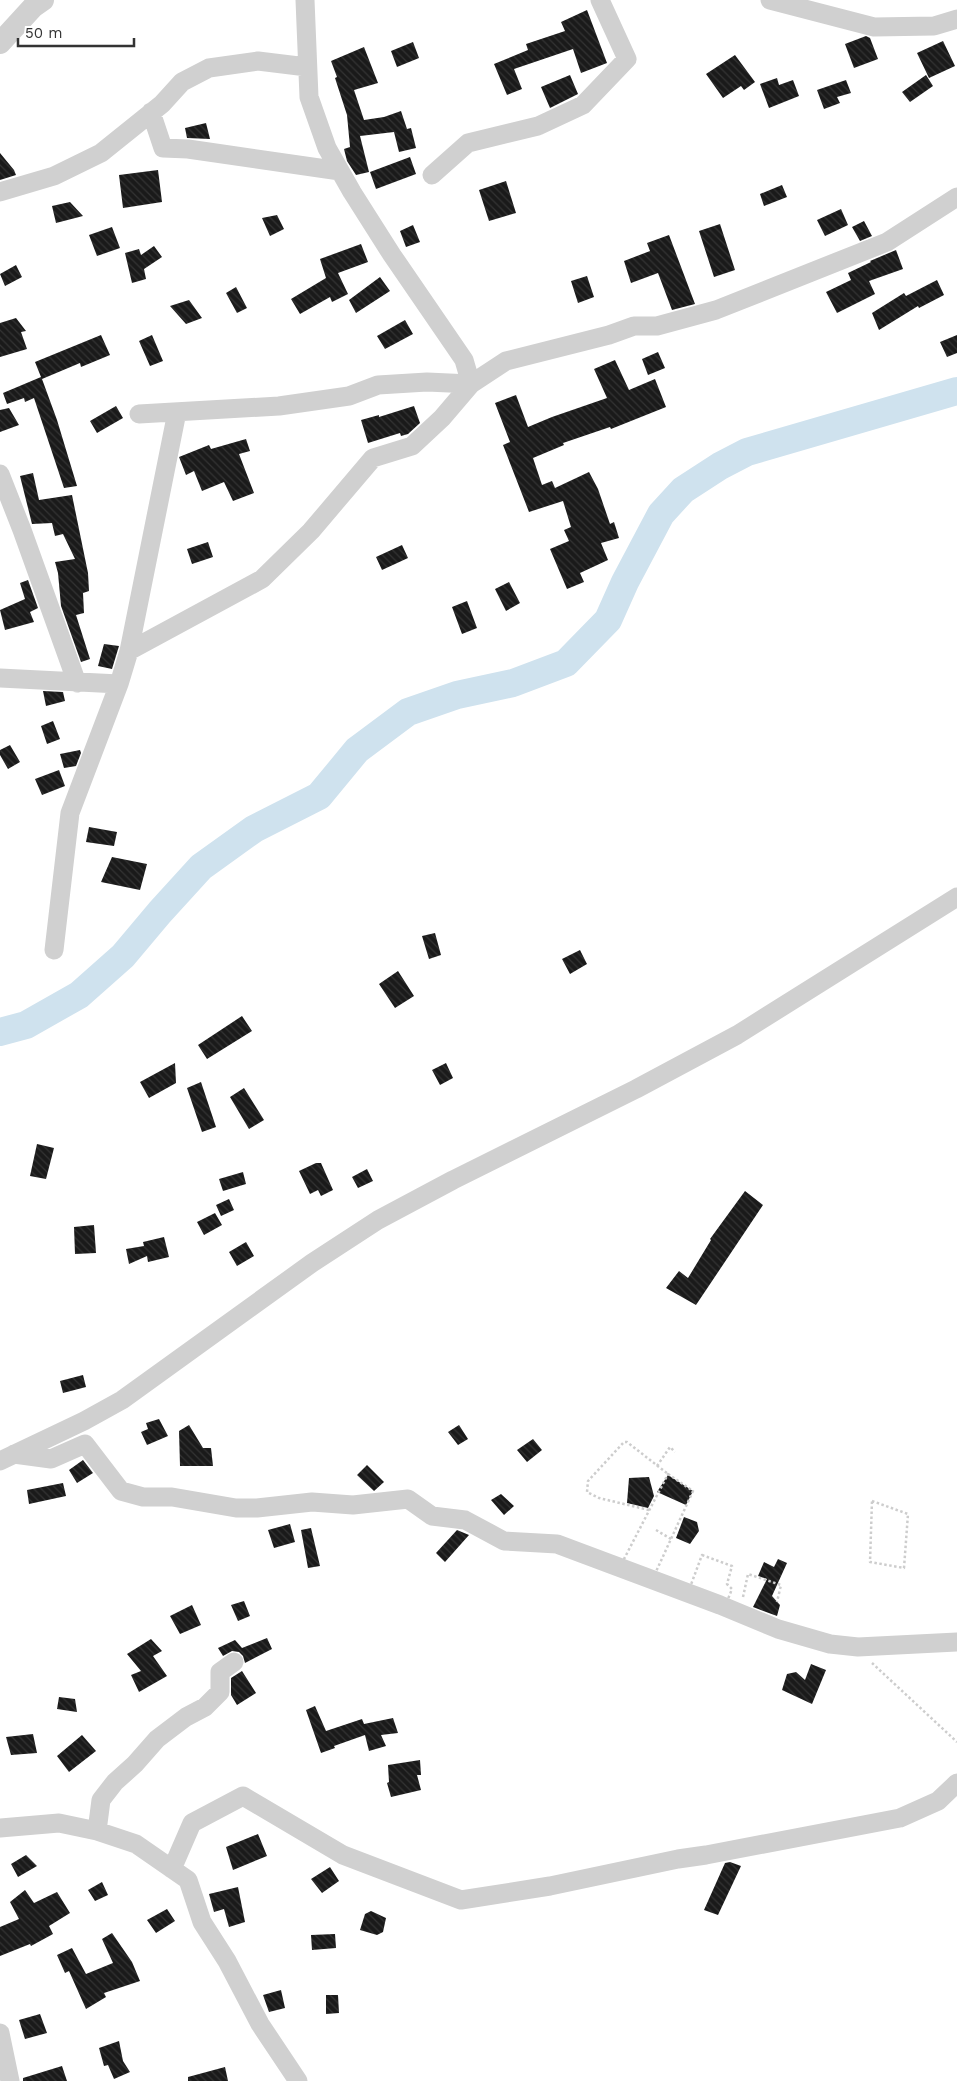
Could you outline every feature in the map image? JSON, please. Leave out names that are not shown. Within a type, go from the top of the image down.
[{"type":"street","points":[[0,43],[43,0]]},
{"type":"street","points":[[305,0],[309,97],[327,148],[392,255],[464,360],[471,384]]},
{"type":"street","points":[[432,175],[468,143],[538,126],[583,104],[620,68],[627,59],[600,0]]},
{"type":"street","points":[[770,0],[874,27],[934,26],[957,19]]},
{"type":"street","points":[[0,192],[54,176],[100,153],[162,104],[182,82],[209,68],[258,61],[307,67]]},
{"type":"street","points":[[151,112],[163,148],[188,149],[340,171]]},
{"type":"street","points":[[130,651],[262,579],[311,532],[373,458],[412,446],[442,418],[471,384],[506,361],[609,335],[634,326],[657,326],[716,310],[887,242],[957,197]]},
{"type":"street","points":[[139,414],[279,406],[349,396],[378,385],[427,382],[471,384]]},
{"type":"street","points":[[54,950],[70,813],[130,651],[178,412]]},
{"type":"street","points":[[0,474],[77,683]]},
{"type":"street","points":[[0,678],[119,684]]},
{"type":"street","points":[[6,1457],[84,1421],[122,1400],[312,1263],[378,1220],[636,1089],[737,1035],[957,897]]},
{"type":"street","points":[[6,1457],[51,1459],[85,1444],[121,1491],[143,1497],[172,1497],[236,1508],[257,1508],[312,1502],[353,1505],[408,1499],[432,1516],[465,1520],[504,1542],[557,1544],[726,1606],[778,1629],[830,1644],[858,1647],[957,1642]]},
{"type":"street","points":[[97,1830],[100,1800],[157,1738],[186,1717],[205,1707],[220,1692],[220,1672],[234,1662]]},
{"type":"street","points":[[172,1869],[192,1823],[243,1796],[343,1855],[462,1900],[550,1886],[678,1859],[900,1818],[938,1801],[957,1783]]},
{"type":"street","points":[[0,1828],[59,1824],[97,1830],[136,1844],[188,1880],[202,1922],[227,1961],[260,2024],[298,2081]]},
{"type":"street","points":[[0,2033],[10,2081]]},
{"type":"path","points":[[649,1510],[593,1495],[587,1492],[588,1481],[624,1442],[627,1442],[693,1491],[654,1576],[623,1561],[668,1474]]},
{"type":"path","points":[[657,1466],[670,1447],[675,1452]]},
{"type":"path","points":[[872,1501],[908,1514],[904,1568],[870,1562],[872,1501]]},
{"type":"path","points":[[656,1530],[671,1538]]},
{"type":"path","points":[[726,1606],[732,1589],[727,1584],[732,1566],[702,1555],[689,1590],[726,1606],[741,1607],[748,1574],[781,1585],[777,1602]]},
{"type":"path","points":[[858,1647],[878,1670],[957,1742]]},
{"type":"building","points":[[587,10],[607,63],[581,73],[573,49],[514,69],[522,89],[507,95],[494,64],[528,50],[526,44],[565,31],[561,22]]},
{"type":"building","points":[[866,36],[870,38],[878,59],[854,68],[845,44]]},
{"type":"building","points":[[943,41],[955,66],[929,78],[917,53]]},
{"type":"building","points":[[413,42],[419,58],[397,67],[391,51]]},
{"type":"building","points":[[364,47],[378,83],[354,90],[364,120],[384,117],[401,111],[407,129],[411,128],[416,148],[399,152],[394,132],[360,136],[369,172],[356,175],[347,161],[344,149],[350,147],[347,115],[331,61]]},
{"type":"building","points":[[735,55],[755,82],[744,90],[741,86],[723,98],[706,74]]},
{"type":"building","points":[[570,75],[578,94],[550,108],[541,87]]},
{"type":"building","points":[[926,75],[933,86],[910,102],[902,92]]},
{"type":"building","points":[[777,78],[779,85],[793,80],[799,96],[769,108],[760,84]]},
{"type":"building","points":[[846,80],[851,93],[837,97],[840,103],[824,109],[817,90]]},
{"type":"building","points":[[206,123],[210,139],[187,138],[185,128]]},
{"type":"building","points":[[0,153],[14,170],[16,175],[0,180]]},
{"type":"building","points":[[410,157],[416,174],[376,189],[370,172]]},
{"type":"building","points":[[158,170],[162,202],[123,208],[119,175]]},
{"type":"building","points":[[506,181],[516,213],[489,221],[479,190]]},
{"type":"building","points":[[782,185],[787,197],[764,206],[760,194]]},
{"type":"building","points":[[70,202],[83,216],[56,223],[52,206]]},
{"type":"building","points":[[841,209],[848,225],[825,236],[817,220]]},
{"type":"building","points":[[277,215],[284,229],[270,236],[262,218]]},
{"type":"building","points":[[864,221],[872,236],[860,241],[852,227]]},
{"type":"building","points":[[720,224],[735,270],[714,277],[699,231]]},
{"type":"building","points":[[413,225],[420,242],[406,247],[400,231]]},
{"type":"building","points":[[112,227],[120,248],[97,256],[89,235]]},
{"type":"building","points":[[669,235],[695,304],[672,310],[658,273],[631,283],[624,261],[650,251],[647,243]]},
{"type":"building","points":[[361,244],[368,262],[338,273],[348,294],[332,302],[330,297],[300,314],[291,299],[326,278],[320,259]]},
{"type":"building","points":[[154,246],[162,257],[144,269],[146,279],[132,283],[125,253],[139,249],[141,255]]},
{"type":"building","points":[[896,250],[903,269],[869,281],[875,294],[837,313],[826,292],[851,280],[848,273]]},
{"type":"building","points":[[16,265],[22,277],[5,286],[0,274]]},
{"type":"building","points":[[587,276],[594,297],[578,303],[571,281]]},
{"type":"building","points":[[380,277],[390,291],[356,313],[349,300]]},
{"type":"building","points":[[937,280],[944,295],[919,308],[918,306],[879,330],[872,313],[904,293],[906,296]]},
{"type":"building","points":[[236,287],[247,308],[237,313],[226,293]]},
{"type":"building","points":[[189,300],[202,318],[186,324],[170,306]]},
{"type":"building","points":[[16,318],[26,331],[21,332],[27,349],[0,357],[0,323]]},
{"type":"building","points":[[405,320],[413,334],[385,349],[377,336]]},
{"type":"building","points":[[101,335],[110,355],[81,367],[80,363],[42,379],[57,420],[77,486],[64,488],[34,398],[25,402],[24,398],[7,404],[3,393],[41,377],[35,362]]},
{"type":"building","points":[[152,335],[163,361],[150,366],[139,341]]},
{"type":"building","points":[[957,335],[957,353],[947,357],[940,342]]},
{"type":"building","points":[[658,352],[665,368],[648,375],[642,359]]},
{"type":"building","points":[[615,360],[629,390],[655,379],[666,407],[611,429],[610,427],[563,443],[564,445],[533,458],[542,485],[552,481],[555,488],[589,472],[598,489],[610,524],[614,522],[619,538],[601,543],[608,560],[580,573],[584,582],[567,589],[550,549],[569,541],[564,530],[571,527],[563,501],[529,512],[503,445],[510,442],[495,403],[516,395],[528,427],[607,398],[594,369]]},
{"type":"building","points":[[116,406],[123,418],[97,433],[90,421]]},
{"type":"building","points":[[414,406],[420,423],[408,434],[401,436],[400,433],[368,443],[361,420],[379,415],[379,417]]},
{"type":"building","points":[[9,408],[19,425],[0,432],[0,410]]},
{"type":"building","points":[[246,439],[250,451],[239,454],[254,493],[233,501],[224,482],[202,491],[194,471],[186,475],[179,457],[209,445],[211,449]]},
{"type":"building","points":[[33,473],[39,500],[72,495],[88,573],[89,591],[83,593],[84,613],[76,615],[90,659],[81,662],[61,606],[55,562],[75,559],[63,534],[55,536],[52,523],[32,524],[20,476]]},
{"type":"building","points":[[208,542],[213,557],[192,564],[187,549]]},
{"type":"building","points":[[402,545],[408,558],[382,570],[376,557]]},
{"type":"building","points":[[28,580],[38,608],[30,612],[34,622],[5,630],[0,610],[25,599],[20,583]]},
{"type":"building","points":[[509,582],[520,603],[506,611],[495,589]]},
{"type":"building","points":[[467,601],[477,628],[462,634],[452,607]]},
{"type":"building","points":[[104,644],[119,646],[112,669],[98,666]]},
{"type":"building","points":[[43,691],[63,692],[65,701],[46,706]]},
{"type":"building","points":[[53,721],[60,739],[47,744],[41,726]]},
{"type":"building","points":[[10,745],[20,762],[8,769],[0,755],[0,750]]},
{"type":"building","points":[[80,750],[81,753],[76,766],[64,768],[60,754]]},
{"type":"building","points":[[59,770],[65,786],[42,795],[35,779]]},
{"type":"building","points":[[89,827],[117,832],[114,846],[86,842]]},
{"type":"building","points":[[112,857],[147,864],[140,890],[101,882]]},
{"type":"building","points":[[435,933],[441,955],[429,959],[422,936]]},
{"type":"building","points":[[580,950],[587,964],[570,974],[562,959]]},
{"type":"building","points":[[398,971],[414,996],[395,1008],[379,984]]},
{"type":"building","points":[[242,1016],[252,1031],[207,1059],[198,1045]]},
{"type":"building","points":[[175,1063],[176,1083],[149,1098],[140,1082]]},
{"type":"building","points":[[446,1063],[453,1078],[440,1085],[432,1070]]},
{"type":"building","points":[[201,1082],[216,1127],[202,1132],[187,1088]]},
{"type":"building","points":[[244,1088],[264,1120],[249,1129],[230,1097]]},
{"type":"building","points":[[37,1144],[54,1148],[46,1179],[30,1176]]},
{"type":"building","points":[[316,1163],[321,1163],[333,1190],[321,1196],[318,1190],[310,1194],[299,1171]]},
{"type":"building","points":[[367,1169],[373,1181],[358,1188],[352,1177]]},
{"type":"building","points":[[243,1172],[246,1184],[223,1191],[219,1179]]},
{"type":"building","points":[[745,1191],[763,1205],[696,1305],[666,1288],[679,1271],[688,1278],[710,1239]]},
{"type":"building","points":[[229,1199],[234,1210],[221,1216],[216,1205]]},
{"type":"building","points":[[215,1213],[222,1225],[204,1235],[197,1222]]},
{"type":"building","points":[[94,1225],[96,1253],[75,1254],[74,1227]]},
{"type":"building","points":[[164,1237],[169,1257],[148,1262],[147,1256],[129,1264],[126,1249],[144,1246],[143,1242]]},
{"type":"building","points":[[246,1242],[254,1256],[237,1266],[229,1252]]},
{"type":"building","points":[[83,1375],[86,1387],[63,1393],[60,1381]]},
{"type":"building","points":[[159,1419],[168,1436],[147,1445],[141,1432],[148,1429],[146,1423]]},
{"type":"building","points":[[189,1425],[203,1448],[211,1448],[213,1466],[180,1466],[179,1431]]},
{"type":"building","points":[[459,1425],[468,1439],[458,1445],[448,1432]]},
{"type":"building","points":[[533,1439],[542,1450],[527,1462],[517,1450]]},
{"type":"building","points":[[83,1460],[93,1473],[77,1483],[69,1470]]},
{"type":"building","points":[[367,1465],[384,1482],[374,1491],[357,1475]]},
{"type":"building","points":[[668,1475],[693,1491],[686,1505],[657,1492]]},
{"type":"building","points":[[649,1477],[654,1496],[648,1508],[627,1503],[629,1478]]},
{"type":"building","points":[[63,1483],[66,1496],[29,1504],[27,1490]]},
{"type":"building","points":[[501,1494],[514,1506],[504,1515],[491,1500]]},
{"type":"building","points":[[684,1517],[697,1522],[699,1531],[690,1544],[676,1538]]},
{"type":"building","points":[[290,1524],[295,1542],[274,1548],[268,1530]]},
{"type":"building","points":[[311,1528],[320,1566],[308,1568],[301,1530]]},
{"type":"building","points":[[457,1530],[469,1535],[445,1562],[436,1553]]},
{"type":"building","points":[[778,1559],[787,1563],[772,1596],[780,1605],[777,1616],[753,1607],[767,1579],[758,1576],[764,1562],[774,1567]]},
{"type":"building","points":[[244,1601],[250,1616],[238,1621],[231,1605]]},
{"type":"building","points":[[192,1605],[201,1625],[180,1634],[170,1616]]},
{"type":"building","points":[[267,1638],[272,1649],[245,1663],[243,1656],[239,1652],[232,1651],[223,1656],[218,1648],[235,1640],[242,1648]]},
{"type":"building","points":[[151,1639],[162,1651],[153,1656],[167,1676],[139,1692],[131,1675],[141,1671],[127,1654]]},
{"type":"building","points":[[811,1664],[826,1670],[812,1704],[782,1690],[787,1674],[796,1672],[805,1680]]},
{"type":"building","points":[[242,1671],[256,1693],[237,1705],[231,1695],[231,1678]]},
{"type":"building","points":[[59,1697],[75,1699],[77,1712],[57,1709]]},
{"type":"building","points":[[315,1706],[326,1731],[362,1719],[364,1724],[393,1718],[398,1733],[381,1735],[386,1746],[369,1751],[365,1735],[334,1746],[335,1748],[321,1753],[306,1710]]},
{"type":"building","points":[[33,1734],[37,1753],[11,1755],[6,1737]]},
{"type":"building","points":[[82,1735],[96,1751],[69,1772],[57,1756]]},
{"type":"building","points":[[420,1760],[421,1775],[417,1775],[421,1790],[391,1797],[387,1783],[389,1782],[388,1765]]},
{"type":"building","points":[[258,1834],[267,1856],[233,1870],[226,1847]]},
{"type":"building","points":[[26,1855],[37,1866],[18,1877],[11,1864]]},
{"type":"building","points":[[730,1862],[741,1866],[718,1915],[704,1910],[725,1863]]},
{"type":"building","points":[[330,1867],[339,1881],[322,1893],[311,1879]]},
{"type":"building","points":[[102,1882],[108,1895],[95,1901],[88,1890]]},
{"type":"building","points":[[238,1887],[245,1922],[229,1927],[224,1909],[214,1912],[209,1894]]},
{"type":"building","points":[[25,1890],[34,1903],[57,1892],[70,1913],[49,1926],[53,1934],[31,1946],[30,1944],[0,1956],[0,1927],[19,1919],[10,1902]]},
{"type":"building","points":[[167,1909],[175,1921],[156,1933],[147,1920]]},
{"type":"building","points":[[371,1911],[386,1918],[383,1932],[377,1935],[360,1930],[365,1914]]},
{"type":"building","points":[[112,1933],[132,1962],[140,1981],[104,1993],[106,1997],[86,2009],[69,1971],[65,1973],[57,1955],[72,1948],[86,1974],[113,1963],[102,1939]]},
{"type":"building","points":[[335,1934],[336,1948],[312,1950],[311,1935]]},
{"type":"building","points":[[281,1990],[285,2008],[269,2012],[263,1995]]},
{"type":"building","points":[[326,1995],[338,1995],[339,2013],[326,2014]]},
{"type":"building","points":[[40,2014],[47,2033],[25,2039],[19,2020]]},
{"type":"building","points":[[119,2041],[123,2061],[130,2072],[114,2079],[108,2065],[104,2066],[99,2048]]},
{"type":"building","points":[[62,2066],[67,2081],[23,2081],[23,2078]]},
{"type":"building","points":[[225,2067],[228,2081],[188,2081],[188,2077]]},
{"type":"waterway","points":[[0,1032],[26,1025],[79,995],[123,956],[201,867],[254,829],[319,796],[357,750],[408,712],[457,695],[513,683],[566,663],[608,620],[625,582],[661,514],[683,490],[720,466],[747,452],[957,391]]}]
